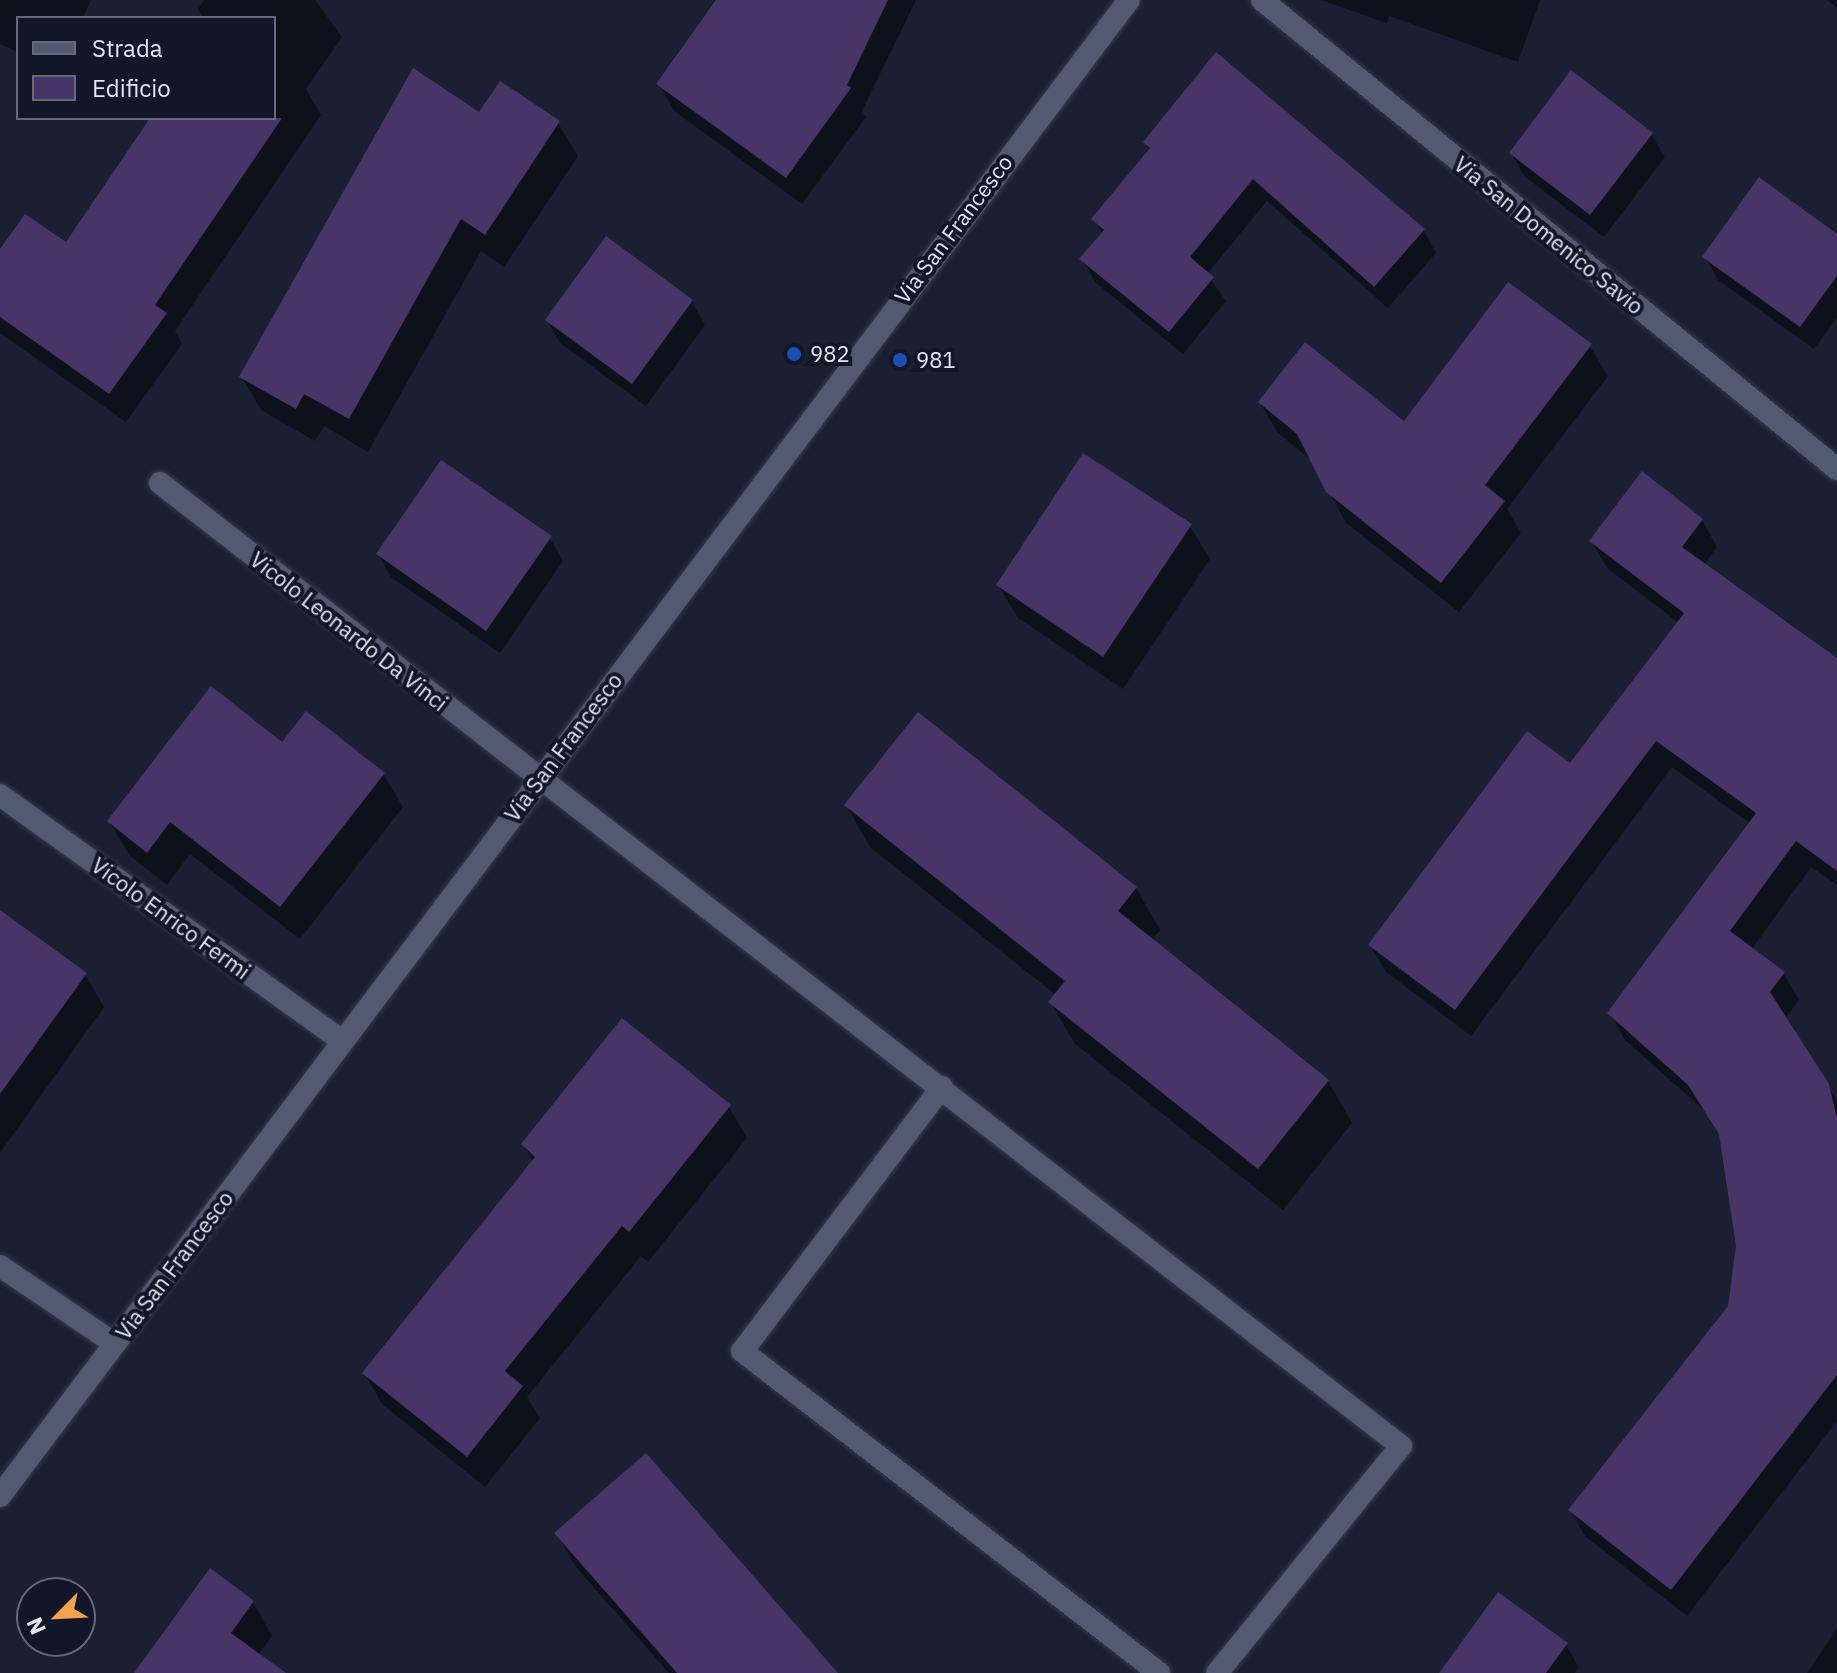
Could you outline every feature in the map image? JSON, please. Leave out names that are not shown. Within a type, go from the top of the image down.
[{"type":"street","name":"Via San Francesco","points":[[0,1496],[1129,0]]},
{"type":"street","name":"Via San Domenico Savio","points":[[1262,0],[1837,469]]},
{"type":"street","name":"Vicolo Leonardo Da Vinci","points":[[160,483],[1401,1446],[1217,1673]]},
{"type":"street","name":"Vicolo Enrico Fermi","points":[[0,795],[342,1041]]},
{"type":"street","points":[[942,1087],[742,1351],[1159,1673]]},
{"type":"street","points":[[0,1266],[115,1344]]},
{"type":"building","points":[[716,0],[888,0],[847,85],[851,88],[786,178],[656,84]]},
{"type":"building","points":[[1216,52],[1425,229],[1374,287],[1253,179],[1190,257],[1214,277],[1169,332],[1079,259],[1104,230],[1091,219],[1150,148],[1143,142]]},
{"type":"building","points":[[413,68],[479,112],[500,81],[560,121],[485,235],[461,219],[349,419],[304,394],[296,409],[239,377]]},
{"type":"building","points":[[1571,70],[1653,133],[1590,215],[1509,153]]},
{"type":"building","points":[[282,118],[155,305],[167,313],[109,394],[0,317],[0,249],[25,214],[66,242],[149,120]]},
{"type":"building","points":[[1759,177],[1837,234],[1837,276],[1800,327],[1702,257]]},
{"type":"building","points":[[606,236],[693,300],[632,384],[545,320]]},
{"type":"building","points":[[1508,282],[1592,344],[1485,485],[1505,501],[1441,583],[1326,492],[1297,434],[1258,402],[1305,342],[1404,421]]},
{"type":"building","points":[[1083,453],[1192,524],[1103,657],[996,585]]},
{"type":"building","points":[[441,460],[552,536],[486,631],[376,554]]},
{"type":"building","points":[[1642,471],[1703,519],[1682,547],[1837,658],[1837,871],[1796,841],[1730,931],[1785,972],[1770,992],[1829,1084],[1837,1119],[1837,1375],[1671,1590],[1568,1510],[1728,1306],[1736,1246],[1719,1134],[1688,1085],[1607,1013],[1756,813],[1656,741],[1455,1010],[1368,945],[1527,731],[1570,763],[1684,613],[1589,541]]},
{"type":"building","points":[[211,686],[282,742],[306,711],[385,773],[280,907],[170,822],[147,853],[107,821]]},
{"type":"building","points":[[918,712],[1137,887],[1118,911],[1329,1080],[1258,1169],[1048,1002],[1065,981],[844,805]]},
{"type":"building","points":[[0,910],[87,973],[0,1094]]},
{"type":"building","points":[[622,1018],[731,1105],[629,1232],[622,1226],[505,1371],[523,1386],[467,1457],[362,1373],[535,1157],[521,1144]]},
{"type":"building","points":[[646,1453],[838,1673],[677,1673],[554,1533]]},
{"type":"building","points":[[210,1568],[254,1601],[231,1633],[286,1673],[134,1673]]},
{"type":"building","points":[[1498,1592],[1568,1643],[1546,1673],[1439,1673]]},
{"type":"place","name":"982","points":[[794,354]]},
{"type":"place","name":"981","points":[[900,360]]}]
